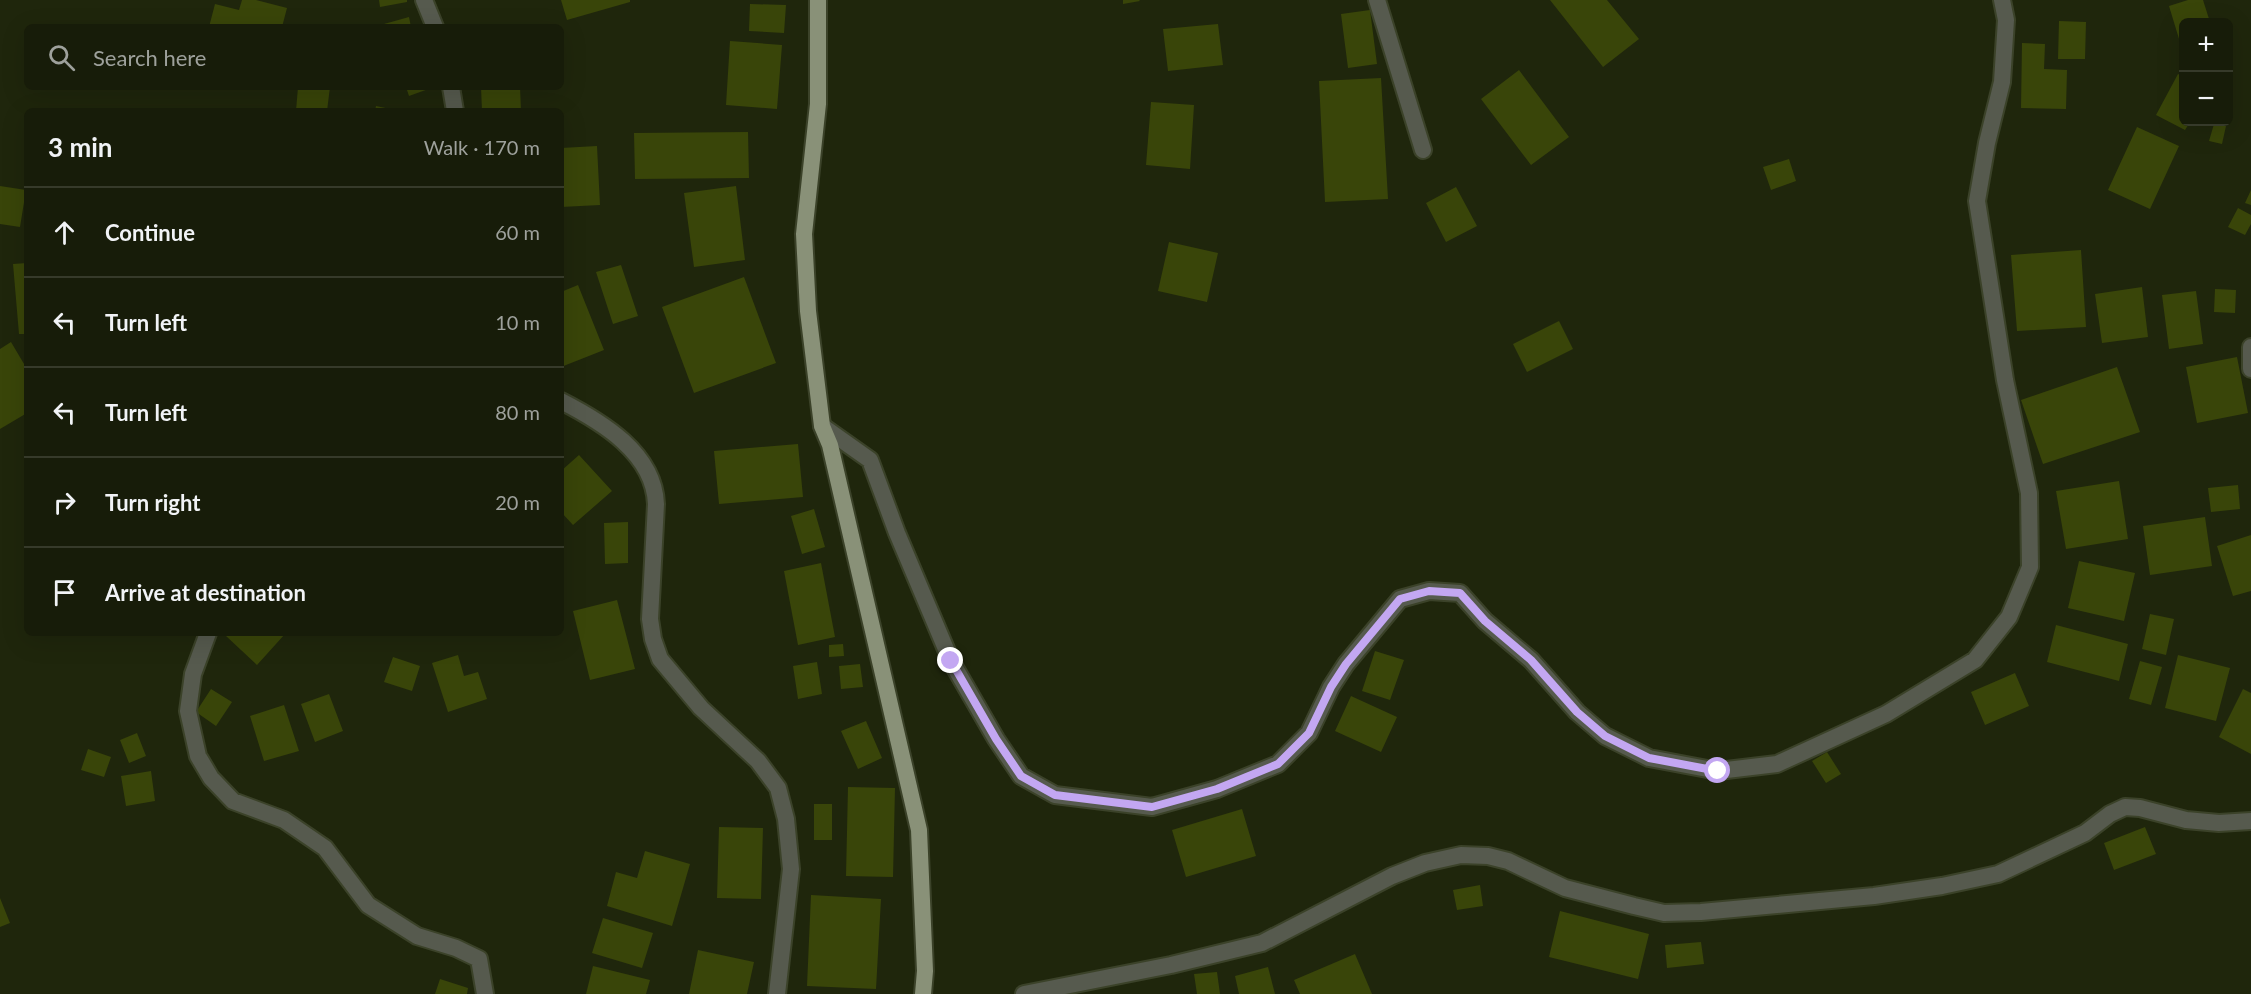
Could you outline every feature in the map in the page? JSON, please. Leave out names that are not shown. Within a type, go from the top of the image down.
[{"type":"main road","points":[[818,0],[818,104],[804,234],[808,311],[822,426],[831,445],[919,830],[925,971],[923,994]]},
{"type":"street","points":[[424,0],[434,24]]},
{"type":"street","points":[[1377,0],[1423,150]]},
{"type":"street","points":[[822,426],[870,460],[897,533],[951,661],[996,739],[1021,776],[1055,795],[1152,807],[1217,789],[1278,764],[1309,733],[1331,687],[1346,664],[1400,599],[1429,591],[1460,593],[1485,621],[1531,660],[1577,712],[1605,736],[1640,754],[1649,758],[1718,771],[1777,764],[1886,714],[1975,660],[2009,617],[2030,567],[2029,493],[2005,380],[1977,201],[1987,143],[2002,82],[2006,20],[2002,0]]},
{"type":"street","points":[[452,90],[454,108]]},
{"type":"street","points":[[2251,347],[2251,369]]},
{"type":"street","points":[[564,402],[577,409],[630,447],[647,468],[656,487],[650,619],[653,639],[660,659],[701,708],[758,761],[778,788],[786,819],[791,869],[777,994]]},
{"type":"street","points":[[207,636],[193,674],[188,711],[198,756],[211,778],[232,801],[284,820],[325,848],[368,905],[417,936],[456,948],[479,959],[485,994]]},
{"type":"street","points":[[1024,994],[1171,965],[1262,943],[1392,876],[1425,862],[1461,855],[1488,856],[1508,861],[1565,888],[1634,906],[1664,913],[1701,912],[1875,896],[1942,886],[1998,874],[2085,832],[2110,814],[2125,807],[2140,807],[2186,820],[2251,821]]},
{"type":"building","points":[[242,0],[256,0],[287,8],[283,24],[210,24],[215,4],[239,10]]},
{"type":"building","points":[[379,0],[407,0],[407,2],[380,7]]},
{"type":"building","points":[[561,0],[630,0],[630,2],[567,20]]},
{"type":"building","points":[[1123,0],[1139,0],[1140,1],[1123,4]]},
{"type":"building","points":[[1550,0],[1607,0],[1639,39],[1603,67]]},
{"type":"building","points":[[2188,0],[2203,0],[2209,18],[2179,18],[2179,39],[2169,6]]},
{"type":"building","points":[[750,4],[786,5],[784,33],[749,31]]},
{"type":"building","points":[[1370,10],[1377,64],[1348,68],[1341,14]]},
{"type":"building","points":[[409,17],[410,24],[384,24]]},
{"type":"building","points":[[2059,21],[2086,22],[2085,59],[2058,59]]},
{"type":"building","points":[[1218,24],[1223,65],[1168,71],[1163,29]]},
{"type":"building","points":[[730,41],[782,45],[777,109],[726,105]]},
{"type":"building","points":[[2022,43],[2045,44],[2044,69],[2067,70],[2066,109],[2021,108]]},
{"type":"building","points":[[1519,70],[1569,137],[1531,165],[1481,99]]},
{"type":"building","points":[[2179,74],[2179,126],[2188,126],[2185,130],[2156,115]]},
{"type":"building","points":[[1381,78],[1388,199],[1325,202],[1319,81]]},
{"type":"building","points":[[298,90],[330,90],[327,108],[296,108]]},
{"type":"building","points":[[407,90],[426,90],[409,96]]},
{"type":"building","points":[[481,90],[520,90],[521,108],[482,108]]},
{"type":"building","points":[[1151,102],[1194,105],[1190,169],[1146,165]]},
{"type":"building","points":[[2213,126],[2226,126],[2222,144],[2209,141]]},
{"type":"building","points":[[2137,127],[2179,146],[2150,209],[2108,190]]},
{"type":"building","points":[[748,132],[749,178],[635,179],[634,133]]},
{"type":"building","points":[[597,146],[600,205],[564,207],[564,148]]},
{"type":"building","points":[[1789,159],[1796,181],[1771,190],[1763,167]]},
{"type":"building","points":[[0,186],[24,190],[20,227],[0,224]]},
{"type":"building","points":[[736,186],[745,260],[694,267],[684,193]]},
{"type":"building","points":[[1456,187],[1477,226],[1446,242],[1426,203]]},
{"type":"building","points":[[2251,190],[2251,205],[2245,203]]},
{"type":"building","points":[[2238,208],[2251,215],[2251,224],[2245,235],[2228,227]]},
{"type":"building","points":[[1169,242],[1218,253],[1207,302],[1158,291]]},
{"type":"building","points":[[2081,250],[2086,327],[2017,331],[2011,255]]},
{"type":"building","points":[[24,263],[24,334],[19,334],[13,264]]},
{"type":"building","points":[[621,265],[638,316],[613,324],[596,272]]},
{"type":"building","points":[[744,277],[776,363],[694,393],[662,307]]},
{"type":"building","points":[[578,285],[604,350],[564,366],[564,291]]},
{"type":"building","points":[[2142,287],[2148,337],[2102,343],[2095,294]]},
{"type":"building","points":[[2215,289],[2236,290],[2235,313],[2214,312]]},
{"type":"building","points":[[2196,291],[2203,344],[2169,349],[2162,295]]},
{"type":"building","points":[[1559,321],[1573,349],[1527,372],[1513,344]]},
{"type":"building","points":[[11,342],[24,364],[24,415],[0,429],[0,349]]},
{"type":"building","points":[[2237,357],[2248,413],[2197,423],[2186,367]]},
{"type":"building","points":[[2117,367],[2140,432],[2043,464],[2021,400]]},
{"type":"building","points":[[798,444],[803,497],[719,504],[714,451]]},
{"type":"building","points":[[579,455],[612,491],[573,525],[564,515],[564,468]]},
{"type":"building","points":[[2119,481],[2128,539],[2066,549],[2056,491]]},
{"type":"building","points":[[2238,485],[2240,509],[2211,512],[2208,488]]},
{"type":"building","points":[[814,509],[825,547],[802,554],[791,516]]},
{"type":"building","points":[[2205,517],[2212,566],[2150,575],[2143,526]]},
{"type":"building","points":[[628,522],[628,563],[605,564],[604,523]]},
{"type":"building","points":[[2251,535],[2251,591],[2233,596],[2217,546]]},
{"type":"building","points":[[2079,561],[2135,573],[2124,621],[2068,608]]},
{"type":"building","points":[[821,563],[835,637],[798,645],[784,571]]},
{"type":"building","points":[[617,600],[635,669],[590,680],[573,611]]},
{"type":"building","points":[[2150,614],[2174,619],[2166,655],[2142,649]]},
{"type":"building","points":[[2056,625],[2128,644],[2119,681],[2047,662]]},
{"type":"building","points":[[226,636],[283,636],[257,665]]},
{"type":"building","points":[[843,644],[844,656],[829,657],[829,645]]},
{"type":"building","points":[[1375,651],[1404,660],[1390,700],[1362,691]]},
{"type":"building","points":[[458,655],[464,676],[478,672],[487,699],[448,712],[432,663]]},
{"type":"building","points":[[2178,655],[2230,668],[2216,721],[2165,708]]},
{"type":"building","points":[[393,657],[420,666],[412,691],[384,682]]},
{"type":"building","points":[[2140,661],[2162,667],[2151,705],[2129,699]]},
{"type":"building","points":[[817,662],[822,694],[798,699],[793,666]]},
{"type":"building","points":[[860,664],[863,687],[841,689],[839,666]]},
{"type":"building","points":[[2015,673],[2029,706],[1985,725],[1971,692]]},
{"type":"building","points":[[211,689],[232,702],[216,726],[196,712]]},
{"type":"building","points":[[2243,689],[2251,693],[2251,754],[2219,737]]},
{"type":"building","points":[[329,694],[343,731],[315,742],[301,704]]},
{"type":"building","points":[[1351,696],[1397,717],[1381,752],[1335,731]]},
{"type":"building","points":[[284,705],[299,751],[264,761],[250,716]]},
{"type":"building","points":[[866,721],[882,758],[858,769],[841,731]]},
{"type":"building","points":[[137,733],[146,756],[129,763],[120,740]]},
{"type":"building","points":[[88,749],[111,757],[104,777],[81,770]]},
{"type":"building","points":[[1827,752],[1841,774],[1826,783],[1812,761]]},
{"type":"building","points":[[151,771],[155,801],[126,806],[121,776]]},
{"type":"building","points":[[848,787],[895,788],[893,877],[846,876]]},
{"type":"building","points":[[814,804],[832,804],[832,840],[814,840]]},
{"type":"building","points":[[1242,809],[1256,856],[1186,877],[1172,830]]},
{"type":"building","points":[[719,827],[763,828],[761,899],[717,898]]},
{"type":"building","points":[[2145,827],[2156,854],[2114,870],[2104,843]]},
{"type":"building","points":[[645,851],[690,864],[672,926],[607,906],[616,872],[637,878]]},
{"type":"building","points":[[1480,885],[1483,906],[1457,910],[1453,890]]},
{"type":"building","points":[[811,895],[881,899],[876,989],[807,986]]},
{"type":"building","points":[[0,898],[10,923],[0,927]]},
{"type":"building","points":[[1560,911],[1649,934],[1638,979],[1549,957]]},
{"type":"building","points":[[603,918],[653,933],[642,968],[592,953]]},
{"type":"building","points":[[1701,942],[1704,964],[1667,968],[1665,945]]},
{"type":"building","points":[[698,950],[754,962],[747,994],[689,994]]},
{"type":"building","points":[[1355,954],[1372,994],[1300,994],[1294,980]]},
{"type":"building","points":[[593,966],[650,980],[646,994],[586,994]]},
{"type":"building","points":[[1268,967],[1275,994],[1239,994],[1235,976]]},
{"type":"building","points":[[1217,972],[1220,994],[1197,994],[1194,974]]},
{"type":"building","points":[[440,979],[468,988],[467,994],[435,994]]},
{"type":"route","points":[[951,661],[996,739],[1021,776],[1055,795],[1152,807],[1217,789],[1278,764],[1309,733],[1331,687],[1346,664],[1400,599],[1429,591],[1460,593],[1485,621],[1531,660],[1577,712],[1605,736],[1649,758],[1718,771]]}]
